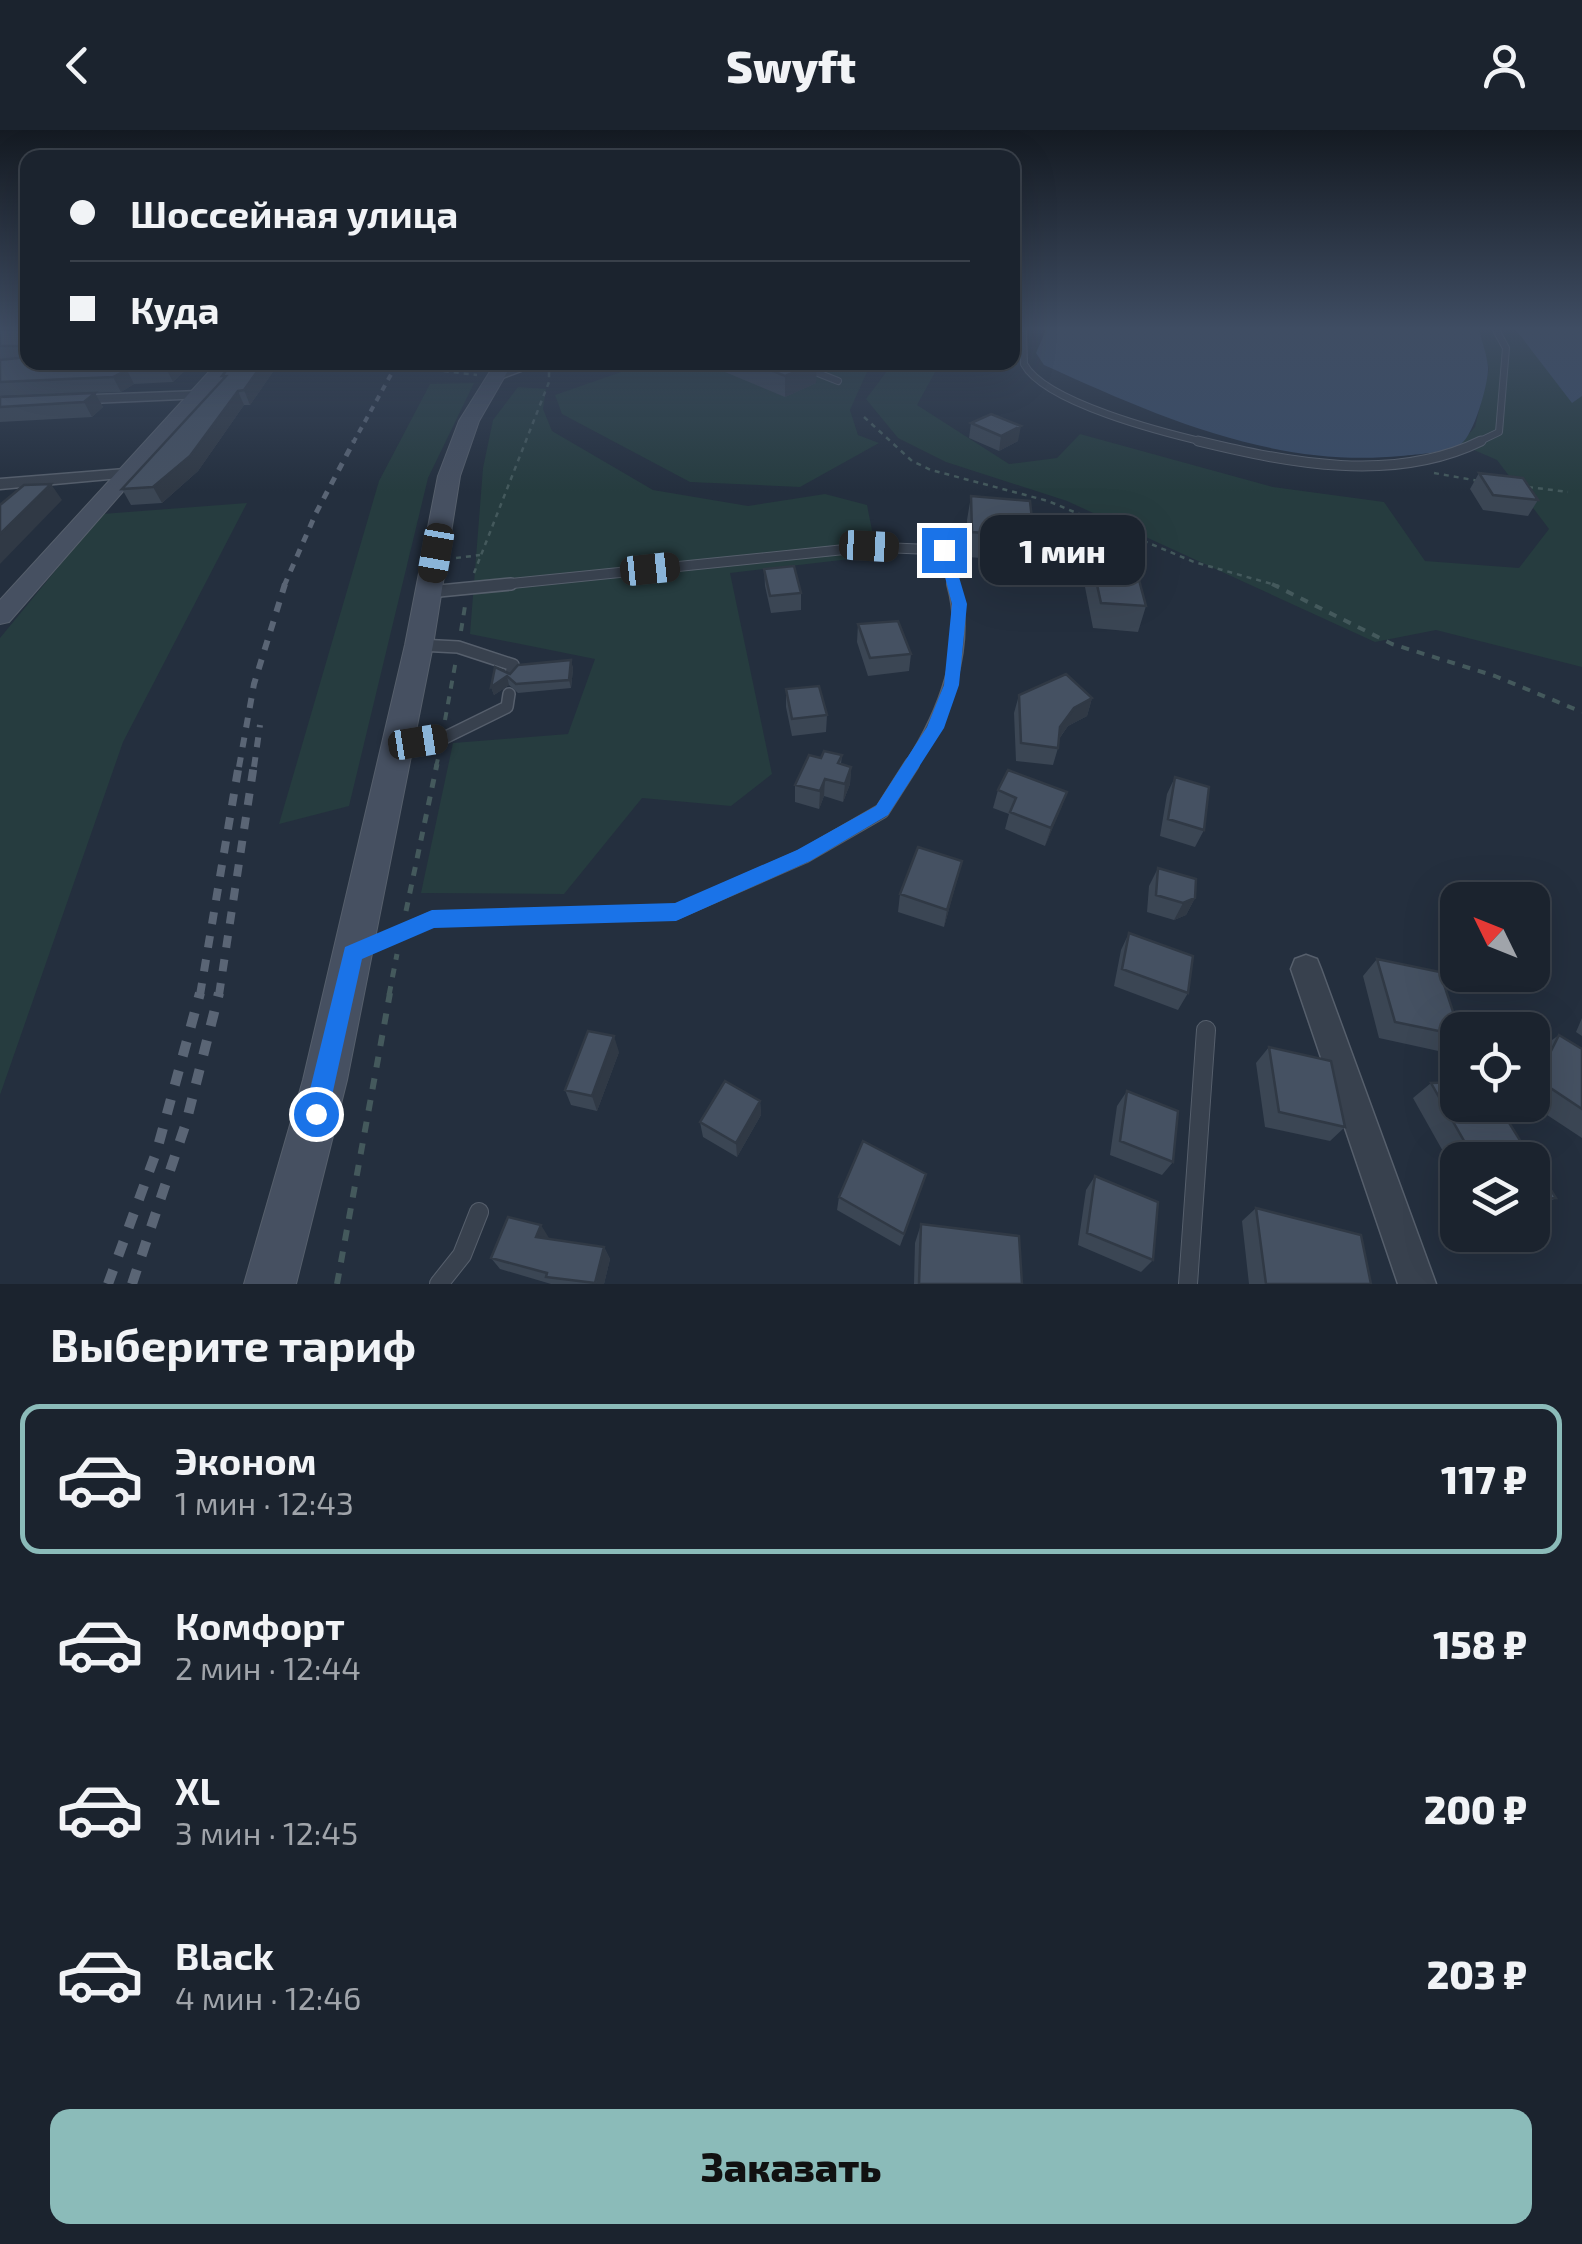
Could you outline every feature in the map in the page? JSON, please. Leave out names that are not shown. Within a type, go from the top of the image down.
[{"type":"main road","points":[[0,616],[209,384]]},
{"type":"main road","points":[[270,1284],[325,1080],[353,954],[419,645],[449,476],[469,421],[492,384]]},
{"type":"street","points":[[50,401],[199,395]]},
{"type":"street","points":[[0,484],[126,474]]},
{"type":"street","points":[[1306,969],[1417,1284]]},
{"type":"lane","points":[[1051,384],[1130,420],[1216,447],[1314,462],[1406,465],[1474,449],[1498,432],[1503,384]]},
{"type":"lane","points":[[353,954],[432,919],[676,912],[804,856],[882,810],[935,728],[952,685],[960,604],[944,550],[869,546],[429,592]]},
{"type":"lane","points":[[419,645],[458,647],[513,666],[511,674]]},
{"type":"lane","points":[[395,746],[442,739],[507,707],[509,694]]},
{"type":"lane","points":[[1188,1284],[1206,1030]]},
{"type":"lane","points":[[439,1284],[462,1255],[479,1212]]},
{"type":"path","points":[[337,1284],[468,588],[548,384]]},
{"type":"path","points":[[864,417],[922,466],[1048,501],[1194,562],[1277,585],[1312,608],[1392,644],[1495,676],[1582,712]]},
{"type":"path","points":[[1406,465],[1483,482]]},
{"type":"path","points":[[1519,486],[1568,492]]},
{"type":"path","points":[[454,563],[457,556],[480,556]]},
{"type":"green space","points":[[430,384],[474,384],[428,478],[349,806],[279,824],[379,481]]},
{"type":"green space","points":[[587,384],[862,384],[850,410],[858,435],[879,443],[800,487],[690,482],[562,414],[555,395]]},
{"type":"green space","points":[[877,384],[929,384],[917,405],[1009,464],[1057,458],[1080,434],[1273,487],[1384,502],[1425,561],[1519,568],[1549,529],[1497,460],[1460,444],[1475,427],[1485,384],[1582,384],[1582,667],[1436,630],[1375,642],[1067,501],[946,462],[898,438],[866,399]]},
{"type":"green space","points":[[518,387],[546,389],[543,409],[552,431],[653,490],[748,506],[825,494],[867,505],[873,535],[850,559],[730,573],[772,774],[731,806],[642,798],[564,894],[421,893],[453,743],[568,734],[595,659],[470,634],[483,468],[493,420]]},
{"type":"green space","points":[[247,503],[123,742],[0,1095],[0,638],[102,514]]},
{"type":"water","points":[[1087,384],[1486,384],[1471,430],[1461,444],[1432,453],[1401,456],[1354,458],[1262,446],[1130,403]]},
{"type":"water","points":[[1557,384],[1582,384],[1582,396],[1572,403]]},
{"type":"building","points":[[219,384],[248,384],[238,391],[190,456],[153,487],[122,489]]},
{"type":"building","points":[[95,393],[84,402],[0,407],[0,397]]},
{"type":"building","points":[[991,414],[1021,426],[1001,436],[971,423]]},
{"type":"building","points":[[1479,473],[1523,478],[1538,500],[1493,495]]},
{"type":"building","points":[[51,484],[0,534],[0,505],[24,485]]},
{"type":"building","points":[[971,496],[1030,501],[1034,537],[972,532]]},
{"type":"building","points":[[1072,534],[1101,536],[1105,553],[1132,554],[1146,606],[1101,603],[1091,557],[1076,556]]},
{"type":"building","points":[[794,566],[801,593],[770,596],[764,569]]},
{"type":"building","points":[[898,621],[911,654],[870,658],[858,624]]},
{"type":"building","points":[[571,660],[569,680],[516,684],[507,676],[491,687],[495,667],[510,674],[518,665]]},
{"type":"building","points":[[1066,674],[1092,698],[1074,708],[1060,727],[1058,748],[1021,743],[1019,695]]},
{"type":"building","points":[[819,686],[827,715],[792,719],[786,689]]},
{"type":"building","points":[[824,751],[842,755],[838,763],[851,767],[845,784],[825,779],[820,791],[795,785],[809,755],[821,758]]},
{"type":"building","points":[[1008,770],[1067,792],[1051,828],[1010,812],[1016,798],[998,790]]},
{"type":"building","points":[[1175,777],[1209,787],[1204,830],[1168,819]]},
{"type":"building","points":[[918,847],[962,861],[947,910],[900,894]]},
{"type":"building","points":[[1158,868],[1196,879],[1195,898],[1183,903],[1156,895]]},
{"type":"building","points":[[1129,933],[1193,956],[1188,993],[1122,969]]},
{"type":"building","points":[[1377,959],[1440,972],[1440,992],[1447,992],[1453,1012],[1440,1012],[1440,1031],[1395,1022]]},
{"type":"building","points":[[588,1031],[614,1036],[592,1096],[565,1090]]},
{"type":"building","points":[[1559,1035],[1582,1049],[1582,1109],[1550,1088],[1550,1053]]},
{"type":"building","points":[[1269,1047],[1331,1061],[1345,1127],[1279,1112]]},
{"type":"building","points":[[725,1081],[760,1101],[736,1143],[700,1122]]},
{"type":"building","points":[[1431,1083],[1440,1083],[1440,1099]]},
{"type":"building","points":[[1127,1091],[1178,1111],[1173,1162],[1120,1141]]},
{"type":"building","points":[[1453,1122],[1509,1122],[1521,1142],[1465,1142]]},
{"type":"building","points":[[863,1141],[926,1174],[904,1234],[839,1197]]},
{"type":"building","points":[[1095,1176],[1158,1202],[1153,1260],[1087,1233]]},
{"type":"building","points":[[1256,1208],[1361,1235],[1371,1284],[1266,1284]]},
{"type":"building","points":[[508,1217],[541,1225],[536,1237],[604,1247],[595,1283],[546,1277],[547,1273],[491,1258]]},
{"type":"building","points":[[921,1224],[1019,1236],[1022,1284],[919,1284]]},
{"type":"railway","points":[[353,443],[386,384]]},
{"type":"railway","points":[[284,586],[354,441]]},
{"type":"railway","points":[[239,767],[254,684],[285,584]]},
{"type":"railway","points":[[254,767],[260,725]]},
{"type":"railway","points":[[200,995],[239,764]]},
{"type":"railway","points":[[219,995],[254,764]]},
{"type":"railway","points":[[108,1284],[157,1150],[200,993]]},
{"type":"railway","points":[[132,1284],[186,1123],[219,993]]},
{"type":"route","points":[[316,1114],[353,954],[432,919],[676,912],[804,856],[882,810],[935,728],[952,685],[960,604],[944,550]]}]
